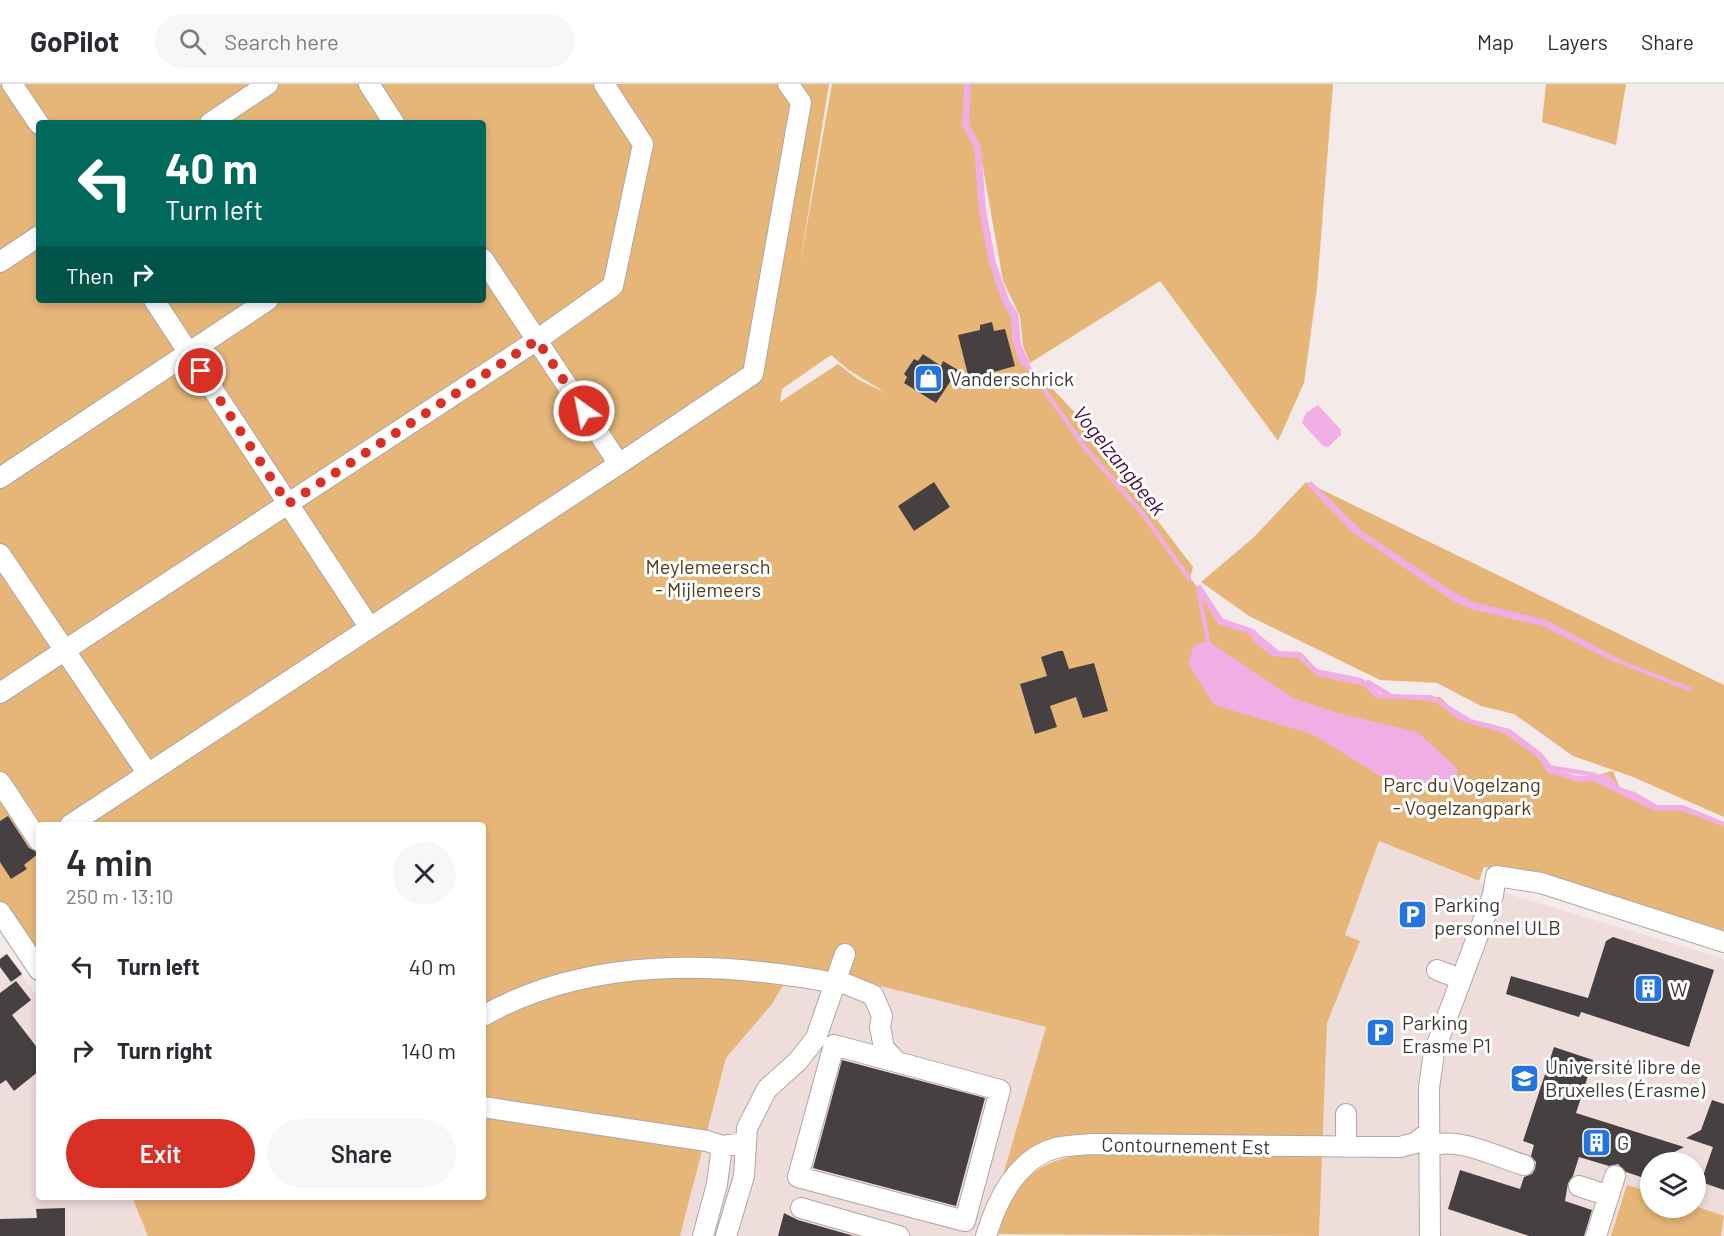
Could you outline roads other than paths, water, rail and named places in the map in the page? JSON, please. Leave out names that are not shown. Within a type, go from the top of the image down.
[{"type":"street","points":[[12,84],[36,120]]},
{"type":"street","points":[[214,120],[268,84]]},
{"type":"street","points":[[369,84],[392,120]]},
{"type":"street","points":[[0,693],[537,340],[613,286],[643,144],[604,84]]},
{"type":"street","points":[[75,822],[753,374],[802,93],[788,84]]},
{"type":"street","points":[[0,262],[36,238]]},
{"type":"street","points":[[486,264],[619,464]]},
{"type":"street","points":[[156,303],[370,628]]},
{"type":"street","points":[[0,478],[263,303]]},
{"type":"street","points":[[0,554],[148,774]]},
{"type":"street","points":[[0,782],[36,836]]},
{"type":"street","points":[[1430,1236],[1429,1088],[1434,1052],[1492,895],[1496,876],[1541,884],[1724,942]]},
{"type":"street","points":[[0,912],[36,966]]},
{"type":"street","points":[[726,1236],[744,1176],[747,1128],[767,1089],[798,1061],[816,1038],[845,954]]},
{"type":"street","points":[[1438,966],[1463,976]]},
{"type":"street","points":[[486,1015],[540,990],[627,970],[702,968],[752,971],[846,984],[873,995],[882,1016],[880,1027],[884,1048],[897,1062]]},
{"type":"street","points":[[851,1050],[870,1040],[880,1027]]},
{"type":"street","points":[[834,1045],[897,1062],[1000,1090],[965,1221],[798,1177],[834,1045]]},
{"type":"street","points":[[486,1107],[707,1141],[722,1146],[745,1143]]},
{"type":"street","points":[[1342,1147],[1343,1114]]},
{"type":"street","points":[[1429,1140],[1462,1146],[1524,1165]]},
{"type":"street","name":"Contournement Est","points":[[986,1236],[993,1212],[1010,1181],[1029,1163],[1055,1148],[1093,1144],[1400,1148],[1429,1140]]},
{"type":"street","points":[[703,1236],[722,1146]]},
{"type":"street","points":[[1596,1236],[1615,1176]]},
{"type":"street","points":[[1579,1186],[1609,1196]]},
{"type":"street","points":[[712,1200],[735,1207]]},
{"type":"street","points":[[801,1208],[899,1236]]},
{"type":"waterway","name":"Vogelzangbeek","points":[[1024,361],[1086,449],[1142,513],[1189,578]]},
{"type":"waterway","points":[[1198,588],[1208,641]]},
{"type":"waterway","name":"Vogelzangbeek","points":[[1254,632],[1255,640],[1273,654]]},
{"type":"waterway","name":"Vogelzangbeek","points":[[1368,682],[1391,696]]},
{"type":"waterway","name":"Vogelzangbeek","points":[[1548,767],[1595,775]]},
{"type":"place","name":"Vanderschrick","points":[[929,378]]},
{"type":"place","name":"Parking personnel ULB","points":[[1413,915]]},
{"type":"place","name":"W","points":[[1649,989]]},
{"type":"place","name":"Parking Erasme P1","points":[[1381,1033]]},
{"type":"place","name":"Université libre de Bruxelles (Érasme)","points":[[1524,1078]]},
{"type":"place","name":"G","points":[[1596,1142]]},
{"type":"park label","name":"Meylemeersch - Mijlemeers","points":[[708,578]]},
{"type":"park label","name":"Parc du Vogelzang - Vogelzangpark","points":[[1462,796]]}]
